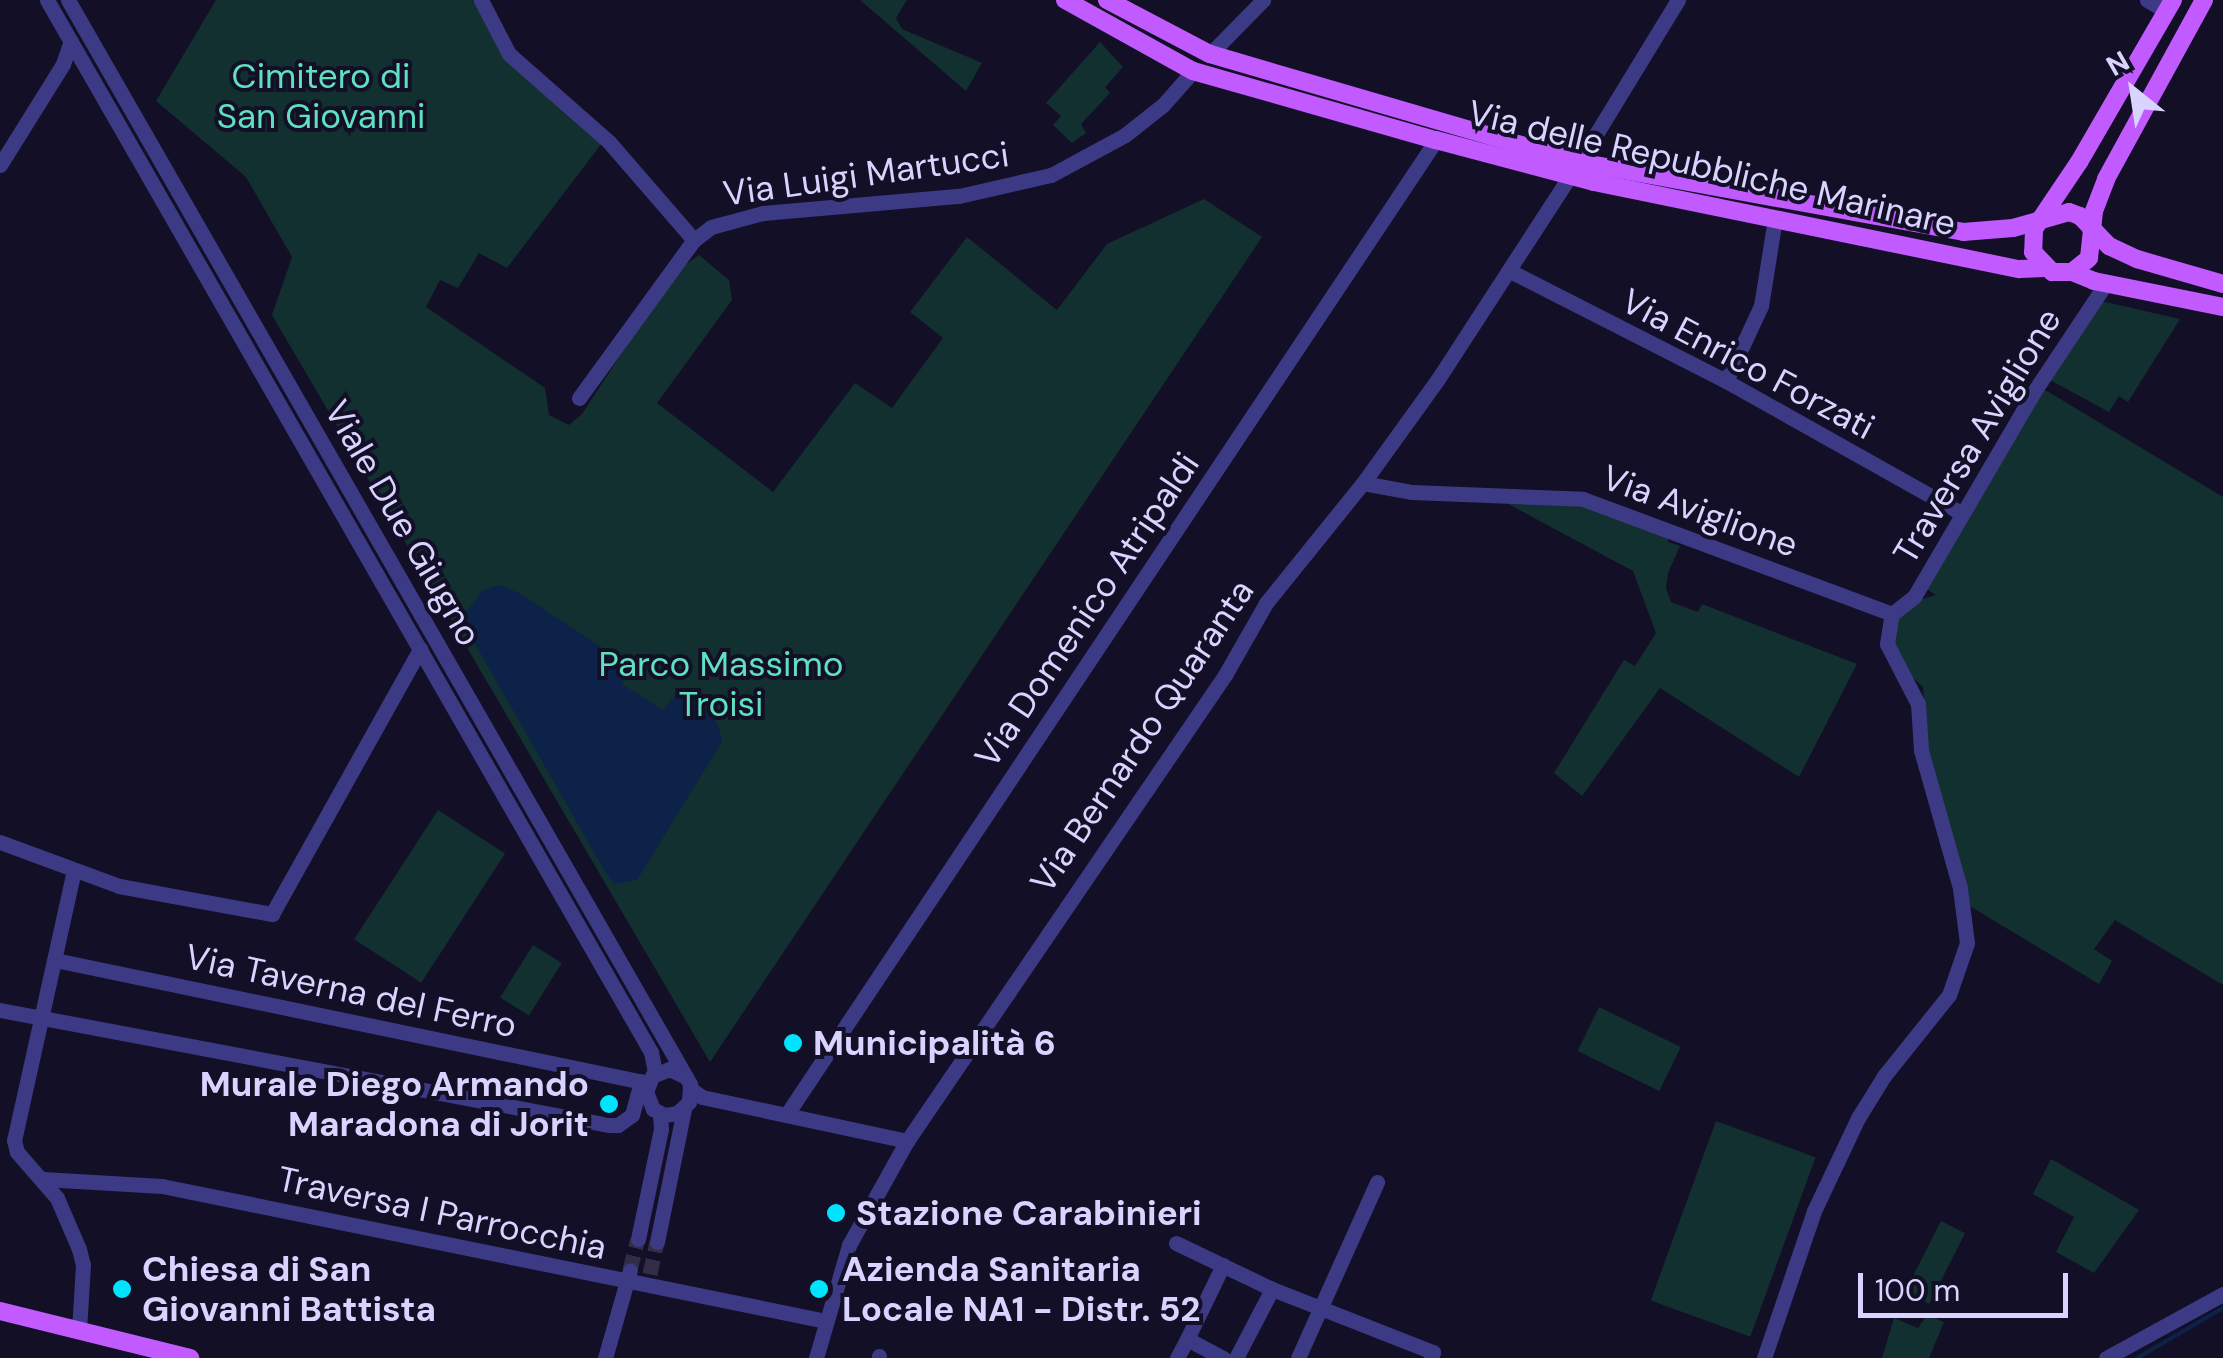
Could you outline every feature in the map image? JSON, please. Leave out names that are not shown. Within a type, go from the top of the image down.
[{"type":"main road","name":"Via delle Repubbliche Marinare","points":[[1065,0],[1194,71],[1775,219],[2019,269],[2046,268]]},
{"type":"main road","name":"Via delle Repubbliche Marinare","points":[[1107,0],[1210,54],[1439,132]]},
{"type":"main road","points":[[2072,272],[2090,258],[2091,230],[2106,179],[2204,0]]},
{"type":"main road","points":[[2190,25],[2170,6],[2031,240],[2033,252],[2046,268],[2223,307]]},
{"type":"main road","points":[[1194,71],[1210,54]]},
{"type":"main road","name":"Via delle Repubbliche Marinare","points":[[1574,169],[1963,232],[1985,232],[2040,220]]},
{"type":"main road","points":[[2040,220],[2049,214],[2069,212],[2080,216],[2110,246],[2137,259],[2223,284]]},
{"type":"main road","points":[[0,1311],[190,1358]]},
{"type":"street","name":"Viale Due Giugno","points":[[48,0],[651,1052],[646,1078],[648,1102],[660,1114]]},
{"type":"street","name":"Viale Due Giugno","points":[[68,0],[691,1095]]},
{"type":"street","points":[[481,0],[509,54],[609,142],[694,240],[579,398]]},
{"type":"street","points":[[1210,54],[1263,0]]},
{"type":"street","name":"Via Bernardo Quaranta","points":[[816,1358],[849,1245],[907,1141],[1225,675],[1266,603],[1363,483],[1510,271],[1678,0]]},
{"type":"street","points":[[2147,0],[2170,6]]},
{"type":"street","points":[[0,165],[63,64],[70,41]]},
{"type":"street","name":"Via Luigi Martucci","points":[[694,240],[711,227],[763,213],[959,196],[1052,175],[1125,135],[1164,106],[1194,71]]},
{"type":"street","name":"Via Domenico Atripaldi","points":[[787,1114],[1439,132]]},
{"type":"street","points":[[1726,381],[1762,306],[1775,219]]},
{"type":"street","name":"Via Enrico Forzati","points":[[1510,271],[1726,381],[1958,511]]},
{"type":"street","name":"Traversa Aviglione","points":[[1892,614],[1914,597],[2033,394],[2106,284]]},
{"type":"street","name":"Via Aviglione","points":[[1363,483],[1412,492],[1584,499],[1892,614]]},
{"type":"street","points":[[1764,1358],[1814,1211],[1858,1118],[1884,1076],[1949,996],[1967,943],[1960,888],[1921,750],[1918,704],[1887,644],[1892,614]]},
{"type":"street","name":"Via Taverna del Ferro","points":[[0,842],[119,886],[272,914],[420,649]]},
{"type":"street","points":[[15,1147],[74,870]]},
{"type":"street","name":"Via Taverna del Ferro","points":[[55,960],[646,1078],[669,1069],[691,1095]]},
{"type":"street","points":[[0,1010],[609,1125],[618,1125],[632,1114],[646,1078]]},
{"type":"street","points":[[657,1242],[691,1095]]},
{"type":"street","points":[[638,1239],[661,1129],[660,1114],[691,1095],[907,1141]]},
{"type":"street","points":[[0,1137],[15,1147],[57,1198],[83,1265],[80,1330]]},
{"type":"street","name":"Traversa I Parrocchia","points":[[44,1179],[162,1186],[637,1278],[826,1321]]},
{"type":"street","points":[[1298,1358],[1377,1182]]},
{"type":"street","points":[[1176,1242],[1272,1289],[1432,1355]]},
{"type":"street","points":[[1178,1358],[1223,1265]]},
{"type":"street","points":[[605,1358],[637,1278]]},
{"type":"street","points":[[1236,1358],[1272,1289]]},
{"type":"street","points":[[2106,1358],[2223,1294]]},
{"type":"street","points":[[1187,1339],[1224,1358]]},
{"type":"green space","name":"Parco Massimo Troisi","points":[[216,0],[474,0],[496,43],[602,143],[507,268],[479,253],[458,288],[440,280],[426,307],[545,388],[549,415],[569,425],[582,414],[674,273],[699,255],[729,280],[732,300],[657,403],[773,492],[855,383],[892,408],[943,338],[910,312],[967,237],[1057,310],[1107,244],[1204,199],[1262,237],[710,1062],[272,315],[292,257],[246,177],[156,101]]},
{"type":"green space","points":[[860,0],[907,0],[896,18],[902,29],[982,63],[966,91]]},
{"type":"green space","points":[[1100,42],[1123,67],[1105,87],[1110,93],[1081,124],[1086,133],[1072,143],[1053,125],[1061,116],[1046,103]]},
{"type":"green space","points":[[2101,301],[2180,319],[2128,402],[2119,396],[2109,412],[2048,379]]},
{"type":"green space","points":[[2039,391],[2047,391],[2223,497],[2223,985],[2115,920],[2094,949],[2112,961],[2099,984],[1968,905],[1927,751],[1923,687],[1909,674],[1892,637],[1896,618],[1919,600],[1936,595],[1922,586]]},
{"type":"green space","points":[[1499,499],[1590,507],[1668,536],[1668,542],[1680,546],[1668,573],[1666,588],[1671,602],[1698,612],[1702,604],[1857,664],[1799,777],[1660,688],[1582,796],[1554,773],[1624,660],[1635,666],[1656,633],[1633,571]]},
{"type":"green space","points":[[438,810],[505,854],[421,983],[354,939]]},
{"type":"green space","points":[[533,945],[562,963],[529,1016],[500,998]]},
{"type":"green space","points":[[1599,1007],[1681,1047],[1659,1091],[1578,1051]]},
{"type":"green space","points":[[1716,1121],[1816,1157],[1750,1337],[1651,1300]]},
{"type":"green space","points":[[2051,1159],[2139,1210],[2094,1273],[2056,1252],[2074,1217],[2033,1194]]},
{"type":"green space","points":[[1941,1221],[1965,1233],[1929,1304],[1905,1291]]},
{"type":"green space","points":[[1927,1315],[1944,1322],[1929,1358],[1882,1358],[1894,1318],[1918,1328]]},
{"type":"water","points":[[499,585],[521,594],[630,666],[622,684],[663,710],[676,694],[713,716],[719,728],[722,742],[637,880],[615,884],[607,875],[466,628],[462,617],[483,590]]},
{"type":"waterway","points":[[2137,1358],[2223,1308]]},
{"type":"tunnel","points":[[630,1270],[638,1239]]},
{"type":"tunnel","points":[[650,1274],[657,1242]]},
{"type":"place","name":"Municipalità 6","points":[[793,1043]]},
{"type":"place","name":"Murale Diego Armando Maradona di Jorit","points":[[609,1104]]},
{"type":"place","name":"Stazione Carabinieri","points":[[836,1213]]},
{"type":"place","name":"Chiesa di San Giovanni Battista","points":[[122,1289]]},
{"type":"place","name":"Azienda Sanitaria Locale NA1 - Distr. 52","points":[[819,1289]]},
{"type":"park label","name":"Cimitero di San Giovanni","points":[[321,96]]}]
